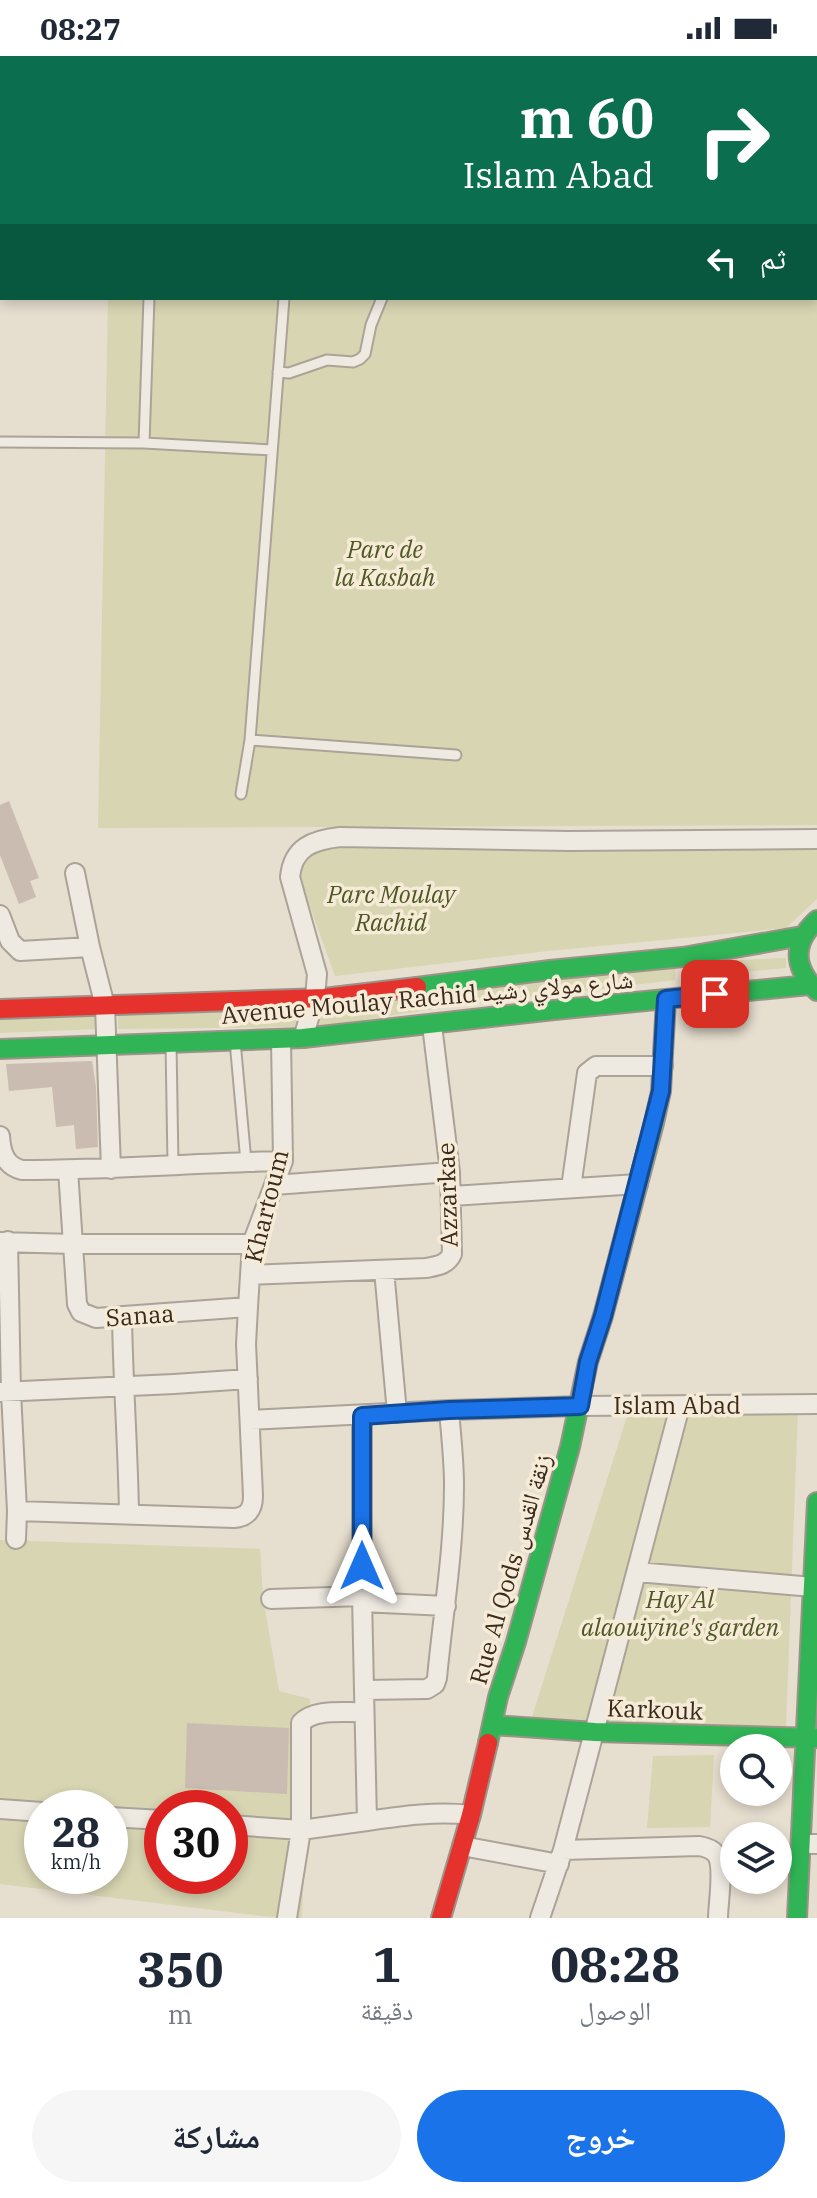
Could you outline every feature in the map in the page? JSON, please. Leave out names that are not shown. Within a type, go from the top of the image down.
[{"type":"main road","points":[[813,988],[799,967],[797,956],[802,936],[817,919]]},
{"type":"main road","name":"Avenue Moulay Rachid شارع مولاي رشيد","points":[[0,1049],[281,1040],[432,1025],[679,981],[802,936]]},
{"type":"main road","name":"Avenue Moulay Rachid شارع مولاي رشيد","points":[[0,1009],[315,998],[550,970],[813,988]]},
{"type":"main road","name":"Rue Al Qods زنقة القدس","points":[[441,1918],[549,1526],[588,1362],[638,1184],[661,1091],[679,981]]},
{"type":"main road","points":[[797,1918],[809,1844],[817,1502]]},
{"type":"main road","name":"Karkouk","points":[[492,1725],[595,1732],[812,1738]]},
{"type":"street","points":[[303,1038],[315,998],[317,974],[290,877],[291,864],[308,844],[340,837],[569,841],[817,839]]},
{"type":"street","points":[[75,873],[105,1006],[111,1169]]},
{"type":"street","points":[[0,915],[10,941],[20,951],[90,947]]},
{"type":"street","name":"Azzarkae","points":[[250,1275],[439,1266],[450,1259],[452,1196],[432,1025]]},
{"type":"street","name":"Khartoum","points":[[129,1514],[240,1518],[251,1509],[248,1379],[250,1275],[252,1244],[283,1161],[281,1040]]},
{"type":"street","points":[[571,1188],[587,1073],[596,1066],[663,1066]]},
{"type":"street","points":[[0,1136],[3,1154],[14,1168],[22,1170],[283,1161]]},
{"type":"street","name":"Sanaa","points":[[68,1170],[77,1304],[81,1312],[96,1318],[248,1307]]},
{"type":"street","points":[[274,1185],[450,1172]]},
{"type":"street","points":[[452,1196],[638,1184]]},
{"type":"street","points":[[16,1539],[17,1511],[5,1392],[4,1241],[252,1244]]},
{"type":"street","points":[[384,1270],[397,1413]]},
{"type":"street","points":[[17,1511],[129,1514],[122,1317]]},
{"type":"street","points":[[5,1392],[248,1379]]},
{"type":"street","name":"Islam Abad","points":[[250,1420],[580,1406],[817,1404]]},
{"type":"street","points":[[540,1918],[561,1857],[680,1406]]},
{"type":"street","points":[[364,1690],[427,1689],[435,1684],[446,1606],[454,1481],[449,1410]]},
{"type":"street","points":[[362,1416],[367,1821]]},
{"type":"street","points":[[637,1572],[813,1587]]},
{"type":"street","points":[[271,1599],[362,1599],[446,1606]]},
{"type":"street","points":[[287,1918],[301,1830],[301,1723],[315,1714],[364,1712]]},
{"type":"street","points":[[0,1809],[24,1811]]},
{"type":"street","points":[[248,1826],[301,1830],[424,1813],[471,1815]]},
{"type":"street","points":[[462,1846],[561,1857],[699,1846],[710,1849],[721,1863],[718,1918]]},
{"type":"lane","points":[[144,443],[149,300]]},
{"type":"lane","points":[[241,794],[250,740],[284,300]]},
{"type":"lane","points":[[278,372],[289,373],[327,360],[353,362],[360,359],[365,354],[371,325],[381,300]]},
{"type":"lane","points":[[0,442],[144,443],[272,450]]},
{"type":"lane","points":[[250,740],[456,755]]},
{"type":"lane","points":[[235,1041],[246,1162]]},
{"type":"lane","points":[[171,1043],[173,1165]]},
{"type":"green space","name":"Parc de la Kasbah","points":[[108,300],[817,300],[817,825],[98,828]]},
{"type":"green space","name":"Parc Moulay Rachid","points":[[817,845],[817,899],[786,928],[335,976],[299,876],[313,847]]},
{"type":"green space","points":[[786,958],[786,968],[690,977],[694,962]]},
{"type":"green space","points":[[676,965],[675,980],[440,1008],[310,1028],[320,1006]]},
{"type":"green space","points":[[300,1010],[294,1027],[118,1029],[118,1013]]},
{"type":"green space","points":[[98,1011],[98,1029],[0,1033],[0,1016]]},
{"type":"green space","name":"Hay Al alaouiyine's garden","points":[[798,1410],[786,1726],[657,1726],[532,1717],[628,1413]]},
{"type":"green space","points":[[0,1540],[260,1549],[263,1597],[279,1691],[310,1699],[302,1918],[279,1918],[82,1894],[128,1894],[128,1790],[24,1790],[24,1887],[0,1884]]},
{"type":"green space","points":[[714,1755],[710,1827],[647,1828],[653,1756]]},
{"type":"building","points":[[9,801],[39,878],[30,881],[36,897],[19,904],[0,855],[0,805]]},
{"type":"building","points":[[92,1061],[98,1147],[76,1149],[74,1125],[56,1127],[52,1087],[9,1091],[6,1064]]},
{"type":"building","points":[[187,1723],[289,1728],[287,1794],[185,1788]]},
{"type":"traffic: fast","points":[[817,920],[803,937],[799,955],[803,973],[817,991]]},
{"type":"traffic: fast","points":[[417,987],[683,957],[802,936]]},
{"type":"traffic: fast","points":[[0,1049],[303,1038],[809,985]]},
{"type":"traffic: fast","points":[[488,1743],[498,1697],[570,1447],[588,1362],[654,1123],[661,1091],[666,999]]},
{"type":"traffic: fast","points":[[797,1918],[817,1502]]},
{"type":"traffic: fast","points":[[492,1725],[595,1732],[817,1738]]},
{"type":"traffic: jam","points":[[0,1009],[324,998],[417,987]]},
{"type":"traffic: jam","points":[[441,1918],[488,1743]]},
{"type":"route","points":[[362,1566],[362,1416],[580,1406],[588,1362],[603,1316],[661,1091],[666,999],[715,994]]}]
